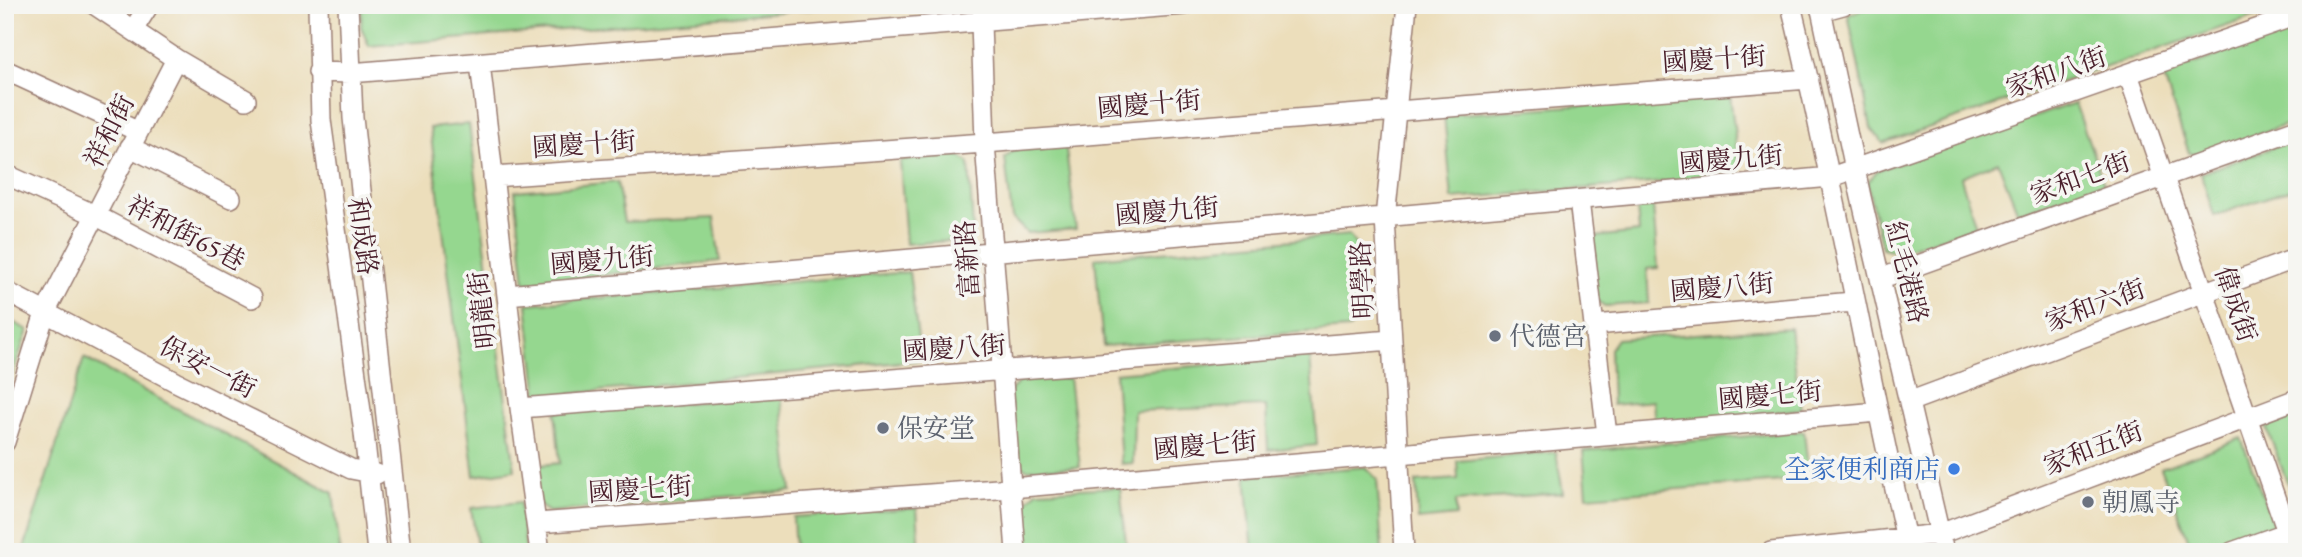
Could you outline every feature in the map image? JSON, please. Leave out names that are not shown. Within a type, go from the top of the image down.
[{"type":"street","points":[[95,5],[246,100]]},
{"type":"street","points":[[133,30],[149,5]]},
{"type":"street","name":"和成路","points":[[318,5],[321,120],[377,552]]},
{"type":"street","name":"和成路","points":[[348,5],[350,73],[401,552]]},
{"type":"street","points":[[318,72],[350,73],[480,63],[982,14],[1184,5]]},
{"type":"street","name":"明學路","points":[[1404,552],[1385,218],[1407,5]]},
{"type":"street","name":"紅毛港路","points":[[1791,5],[1831,177],[1853,302],[1908,546]]},
{"type":"street","points":[[1821,8],[1843,5]]},
{"type":"street","name":"紅毛港路","points":[[1821,8],[1942,543]]},
{"type":"street","name":"富新路","points":[[982,14],[985,143],[1016,552]]},
{"type":"street","name":"家和八街","points":[[1831,177],[2297,15]]},
{"type":"street","name":"祥和街","points":[[7,434],[45,313],[176,58]]},
{"type":"street","name":"明龍街","points":[[480,63],[520,408],[540,552]]},
{"type":"street","points":[[5,70],[134,139],[231,198]]},
{"type":"street","name":"偉成街","points":[[2128,74],[2248,418],[2292,530],[2294,552]]},
{"type":"street","name":"國慶十街","points":[[493,177],[985,143],[1809,79]]},
{"type":"street","name":"家和七街","points":[[1882,278],[2297,129]]},
{"type":"street","name":"祥和街65巷","points":[[5,174],[95,215],[252,298]]},
{"type":"street","name":"國慶九街","points":[[507,295],[993,254],[1831,177]]},
{"type":"street","points":[[1579,200],[1607,435]]},
{"type":"street","name":"家和六街","points":[[1910,401],[2297,258]]},
{"type":"street","name":"保安一街","points":[[5,291],[176,382],[351,469],[368,474],[391,474]]},
{"type":"street","name":"國慶八街","points":[[1595,325],[1853,302]]},
{"type":"street","name":"國慶八街","points":[[520,408],[1392,340]]},
{"type":"street","name":"家和五街","points":[[1772,552],[1942,543],[2297,400]]},
{"type":"street","name":"國慶七街","points":[[537,523],[1011,488],[1878,412]]},
{"type":"street","points":[[2232,552],[2292,530]]},
{"type":"green space","points":[[362,5],[863,5],[369,46],[361,27]]},
{"type":"green space","points":[[1880,5],[2271,7],[2268,12],[1883,143],[1871,128],[1848,14]]},
{"type":"green space","points":[[2297,27],[2297,121],[2198,155],[2189,153],[2163,75]]},
{"type":"green space","points":[[1730,95],[1740,176],[1452,199],[1444,115]]},
{"type":"green space","points":[[2075,103],[2104,184],[2018,213],[1998,162],[1961,177],[1976,227],[1896,252],[1882,248],[1867,183],[1877,170]]},
{"type":"green space","points":[[469,124],[515,470],[474,476],[430,128]]},
{"type":"green space","points":[[2297,139],[2297,187],[2214,216],[2201,173]]},
{"type":"green space","points":[[1065,142],[1076,229],[1027,233],[1012,218],[1005,158],[1018,147]]},
{"type":"green space","points":[[957,154],[969,163],[973,230],[965,240],[906,244],[900,161]]},
{"type":"green space","points":[[617,182],[624,222],[714,218],[720,261],[525,284],[515,191]]},
{"type":"green space","points":[[1653,206],[1658,268],[1647,269],[1649,303],[1605,306],[1595,300],[1594,237],[1639,232],[1637,208]]},
{"type":"green space","points":[[1349,235],[1359,250],[1362,318],[1349,329],[1103,346],[1095,258]]},
{"type":"green space","points":[[909,272],[921,360],[538,397],[527,304]]},
{"type":"green space","points":[[5,318],[28,330],[5,395]]},
{"type":"green space","points":[[1790,328],[1801,409],[1655,425],[1653,401],[1612,405],[1610,349],[1617,339]]},
{"type":"green space","points":[[1310,356],[1317,445],[1268,450],[1266,406],[1134,411],[1133,463],[1121,464],[1115,373]]},
{"type":"green space","points":[[84,358],[333,493],[340,552],[23,552]]},
{"type":"green space","points":[[1069,378],[1080,467],[1026,469],[1016,461],[1009,392],[1020,381]]},
{"type":"green space","points":[[781,396],[792,491],[549,512],[540,506],[531,466],[560,463],[555,412]]},
{"type":"green space","points":[[2297,415],[2297,508],[2266,426]]},
{"type":"green space","points":[[1804,431],[1809,479],[1587,496],[1583,451]]},
{"type":"green space","points":[[2241,438],[2275,529],[2214,552],[2193,552],[2161,468]]},
{"type":"green space","points":[[1556,452],[1563,493],[1456,501],[1456,516],[1418,520],[1416,482],[1458,479],[1457,461]]},
{"type":"green space","points":[[1365,467],[1377,479],[1382,552],[1253,552],[1246,476]]},
{"type":"green space","points":[[1120,487],[1127,552],[1026,552],[1022,505],[1037,491]]},
{"type":"green space","points":[[520,502],[526,552],[478,552],[471,508]]},
{"type":"green space","points":[[917,508],[920,552],[795,552],[793,517]]},
{"type":"place","name":"代德宮","points":[[1495,336]]},
{"type":"place","name":"保安堂","points":[[883,428]]},
{"type":"place","name":"全家便利商店","points":[[1954,469]]},
{"type":"place","name":"朝鳳寺","points":[[2088,502]]}]
